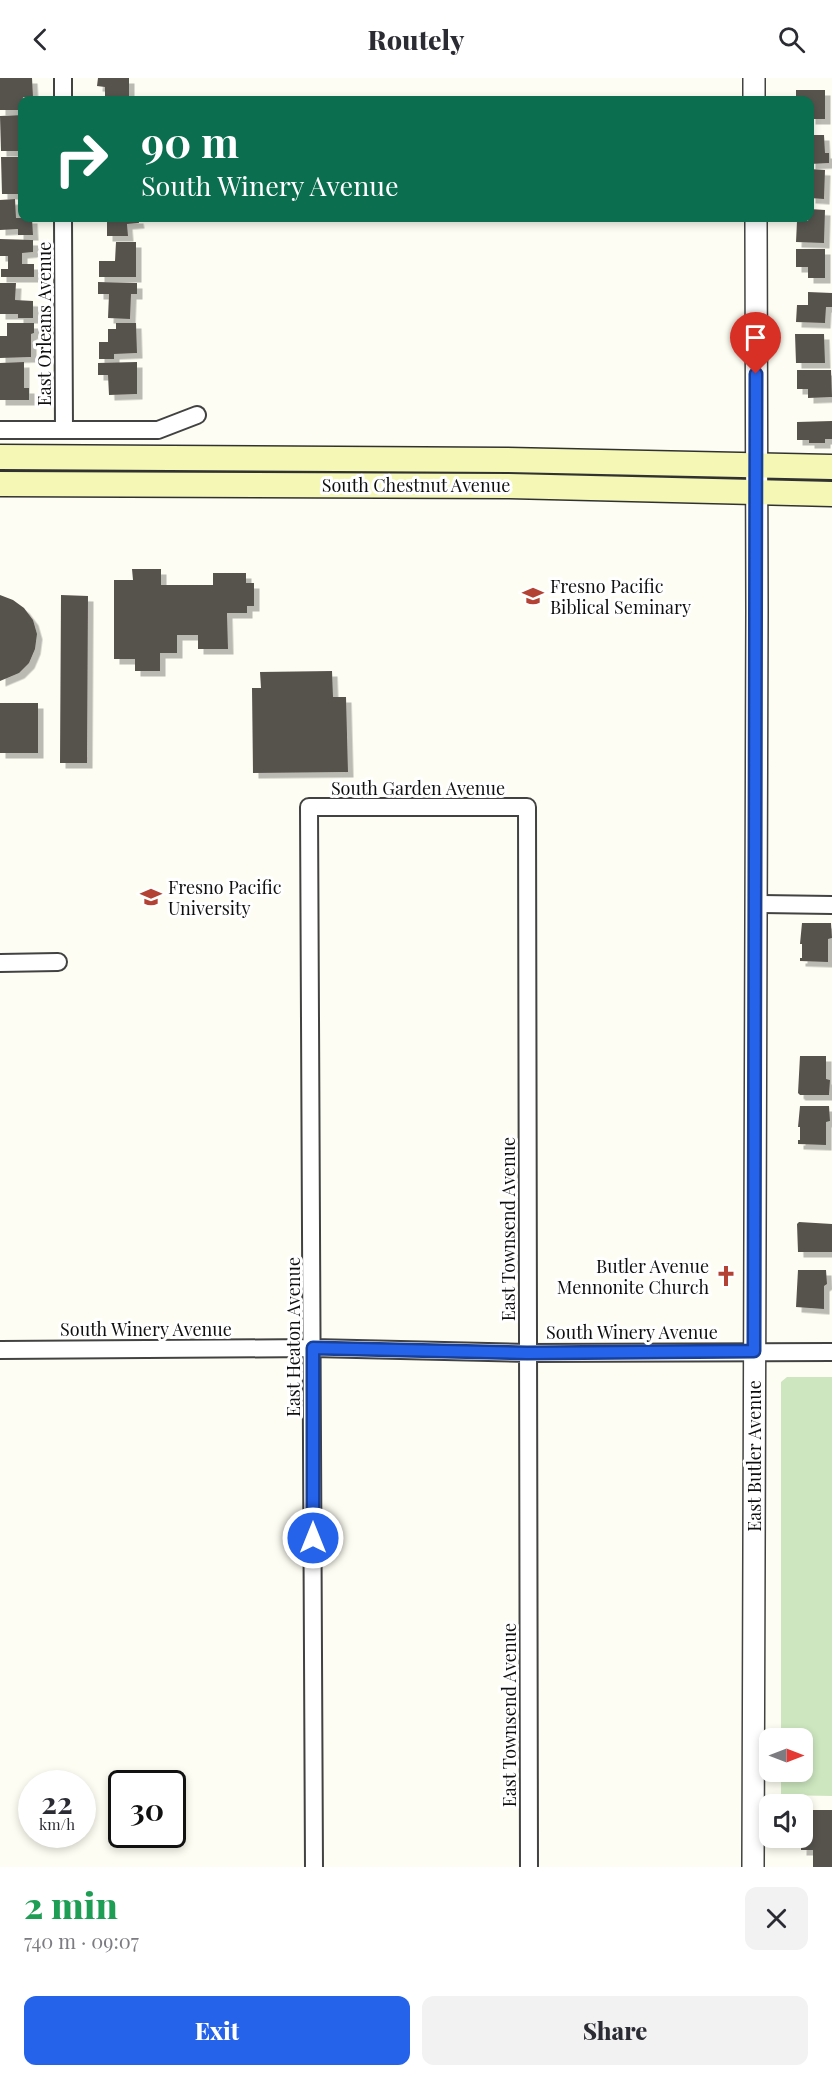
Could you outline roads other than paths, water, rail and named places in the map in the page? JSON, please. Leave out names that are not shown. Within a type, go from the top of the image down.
[{"type":"main road","name":"South Chestnut Avenue","points":[[0,457],[486,459],[832,467]]},
{"type":"main road","name":"South Chestnut Avenue","points":[[0,484],[498,486],[832,494]]},
{"type":"street","points":[[63,78],[63,96]]},
{"type":"street","points":[[754,78],[754,96]]},
{"type":"street","name":"East Orleans Avenue","points":[[63,222],[64,430]]},
{"type":"street","name":"East Butler Avenue","points":[[753,1867],[756,222]]},
{"type":"street","points":[[0,430],[158,430],[197,415]]},
{"type":"street","name":"South Garden Avenue","points":[[309,807],[527,807]]},
{"type":"street","name":"East Heaton Avenue","points":[[309,807],[315,1867]]},
{"type":"street","name":"East Townsend Avenue","points":[[527,807],[529,1867]]},
{"type":"street","points":[[755,904],[832,905]]},
{"type":"street","points":[[0,963],[58,963]]},
{"type":"street","name":"South Winery Avenue","points":[[0,1350],[313,1348],[527,1353],[832,1352]]},
{"type":"place","name":"Fresno Pacific Biblical Seminary","points":[[533,596]]},
{"type":"place","name":"Fresno Pacific University","points":[[151,897]]},
{"type":"place","name":"Butler Avenue Mennonite Church","points":[[726,1276]]}]
